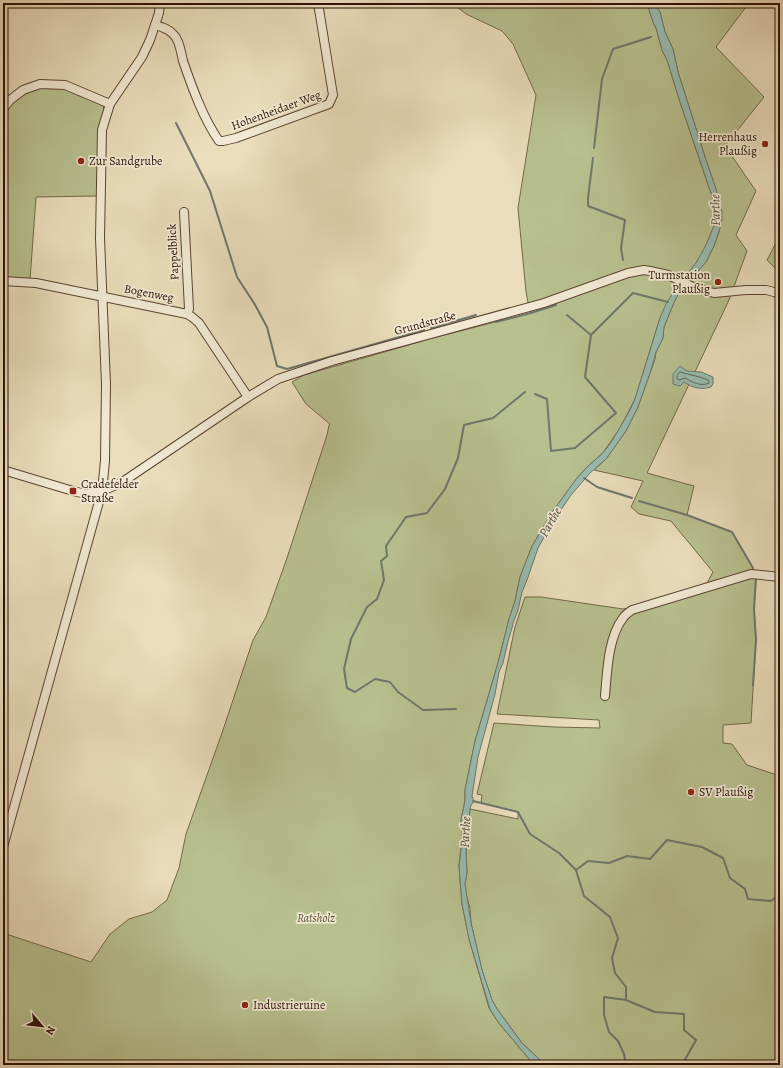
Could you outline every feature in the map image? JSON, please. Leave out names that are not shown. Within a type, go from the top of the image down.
[{"type":"street","points":[[3,847],[102,492],[105,460],[106,384],[100,238],[102,130],[110,104],[142,58],[159,13],[160,3]]},
{"type":"street","name":"Hohenheidaer Weg","points":[[155,25],[170,30],[177,38],[183,61],[198,100],[214,134],[219,140],[223,141],[236,138],[330,104],[333,95],[318,3]]},
{"type":"street","points":[[3,109],[10,100],[23,90],[40,84],[65,84],[110,104]]},
{"type":"street","name":"Pappelblick","points":[[184,212],[189,310],[187,314]]},
{"type":"street","name":"Grundstraße","points":[[102,492],[121,483],[248,397],[278,379],[332,361],[544,303],[628,273],[644,270],[668,275],[695,288],[714,293],[766,290],[780,294]]},
{"type":"street","name":"Bogenweg","points":[[3,281],[36,283],[187,314],[199,323],[248,397]]},
{"type":"street","points":[[3,470],[86,494],[102,492]]},
{"type":"street","points":[[605,696],[611,642],[623,617],[632,610],[751,574],[780,577]]},
{"type":"green space","name":"Ratsholz","points":[[452,3],[647,3],[716,208],[714,226],[703,252],[676,288],[660,318],[635,399],[620,428],[602,454],[577,478],[553,511],[532,546],[520,577],[498,663],[475,741],[461,819],[462,840],[459,866],[462,904],[469,939],[489,1008],[498,1022],[534,1065],[3,1065],[3,933],[91,962],[110,934],[129,919],[152,912],[167,900],[179,868],[186,834],[253,640],[266,617],[287,558],[330,424],[306,404],[292,382],[304,375],[433,338],[530,313],[526,292],[518,208],[536,95],[513,44],[502,31],[466,14]]},
{"type":"green space","points":[[656,3],[749,3],[716,47],[764,97],[725,146],[756,191],[736,235],[747,251],[729,300],[647,473],[694,486],[687,515],[732,532],[753,568],[756,578],[754,609],[756,640],[751,723],[723,725],[723,743],[732,744],[747,765],[780,775],[780,1065],[542,1065],[539,1059],[522,1043],[492,1000],[482,970],[466,894],[466,849],[467,836],[470,828],[470,809],[518,819],[518,812],[481,803],[482,795],[477,794],[494,723],[600,728],[599,720],[497,714],[515,627],[525,597],[541,597],[623,609],[632,608],[706,585],[713,572],[671,521],[639,514],[631,507],[643,481],[594,470],[606,459],[626,431],[638,407],[655,359],[656,352],[663,338],[664,327],[675,300],[679,293],[706,262],[714,246],[722,219],[716,189],[678,72],[673,49],[665,32]]},
{"type":"green space","points":[[59,86],[103,104],[104,111],[99,131],[97,196],[36,197],[30,280],[3,278],[3,115],[13,102],[22,95],[38,87]]},
{"type":"green space","points":[[780,235],[780,270],[778,271],[767,260]]},
{"type":"water","name":"Parthe","points":[[647,3],[656,3],[665,32],[673,49],[678,72],[716,189],[722,212],[721,225],[714,246],[706,262],[679,293],[675,300],[664,327],[663,338],[656,352],[638,407],[626,431],[606,459],[590,473],[571,495],[550,526],[538,548],[522,592],[513,623],[478,757],[472,796],[474,802],[470,809],[470,828],[467,836],[466,849],[467,873],[465,884],[471,923],[482,970],[492,1000],[522,1043],[539,1059],[542,1065],[534,1065],[498,1022],[490,1009],[469,939],[462,904],[459,866],[462,840],[461,819],[475,741],[498,663],[520,577],[532,546],[553,511],[577,478],[602,454],[610,444],[630,410],[666,304],[676,288],[696,263],[714,226],[716,212],[715,205]]},
{"type":"water","points":[[680,366],[687,371],[701,372],[713,377],[713,384],[711,387],[701,388],[694,387],[684,382],[680,386],[673,384],[673,374]]},
{"type":"waterway","points":[[594,148],[602,79],[613,49],[651,37]]},
{"type":"waterway","points":[[176,123],[210,191],[237,277],[254,303],[267,327],[277,366],[287,369],[424,330]]},
{"type":"waterway","points":[[593,158],[588,206],[625,220],[621,248],[623,260]]},
{"type":"waterway","points":[[535,394],[547,399],[551,451],[575,448],[616,413],[585,377],[591,335],[633,293],[668,302]]},
{"type":"waterway","points":[[496,322],[556,305]]},
{"type":"waterway","points":[[431,328],[476,315]]},
{"type":"waterway","points":[[567,315],[591,335]]},
{"type":"waterway","points":[[456,709],[423,710],[398,692],[390,682],[375,679],[355,692],[347,688],[344,669],[351,639],[367,607],[377,599],[384,580],[381,561],[387,556],[386,546],[406,517],[427,513],[445,489],[458,458],[464,425],[493,418],[525,392]]},
{"type":"waterway","points":[[584,478],[597,487],[632,498]]},
{"type":"waterway","points":[[639,501],[687,515],[732,532],[753,568]]},
{"type":"waterway","points":[[753,685],[756,640],[754,609],[756,578]]},
{"type":"waterway","points":[[473,801],[518,812],[530,834],[559,853],[576,870],[588,861],[609,863],[627,856],[650,859],[667,840],[702,847],[723,858],[730,878],[745,889],[748,899],[771,901],[780,894]]},
{"type":"waterway","points":[[576,870],[584,896],[610,917],[618,938],[612,958],[615,973],[626,987],[626,1000],[655,1012],[684,1014],[684,1030],[696,1040],[682,1065]]},
{"type":"waterway","points":[[626,1000],[604,997],[604,1015],[609,1032],[618,1041],[624,1054],[626,1065]]},
{"type":"place","name":"Herrenhaus Plaußig","points":[[765,144]]},
{"type":"place","name":"Zur Sandgrube","points":[[81,161]]},
{"type":"place","name":"Turmstation Plaußig","points":[[718,282]]},
{"type":"place","name":"Cradefelder Straße","points":[[73,491]]},
{"type":"place","name":"SV Plaußig","points":[[691,792]]},
{"type":"place","name":"Industrieruine","points":[[245,1005]]}]
